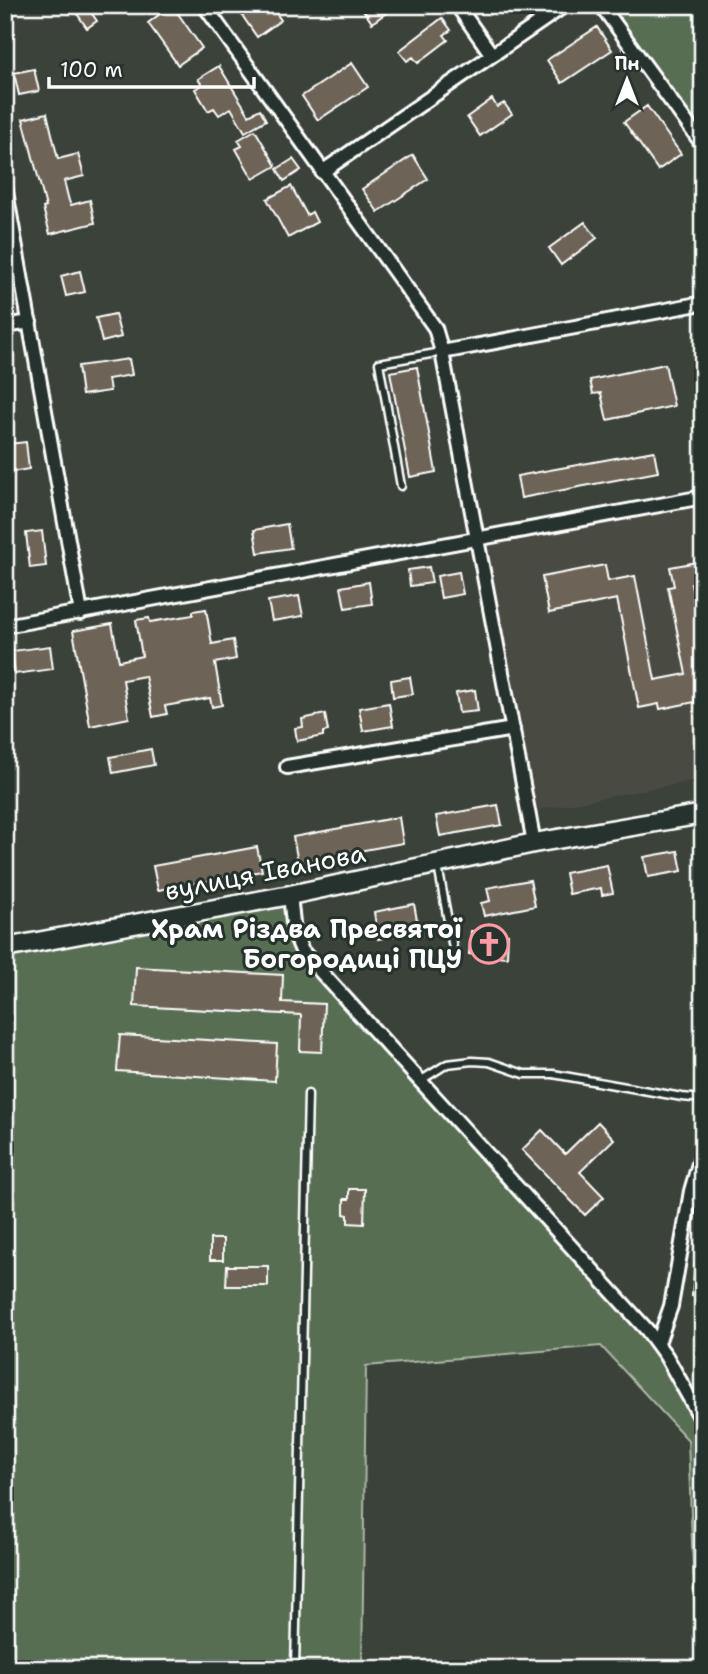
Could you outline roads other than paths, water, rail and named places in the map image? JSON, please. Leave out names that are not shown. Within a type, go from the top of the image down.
[{"type":"street","points":[[204,5],[435,328],[442,352],[534,843]]},
{"type":"street","points":[[457,5],[492,55]]},
{"type":"street","points":[[322,172],[565,5]]},
{"type":"street","points":[[601,5],[703,145]]},
{"type":"street","points":[[5,186],[82,612]]},
{"type":"street","points":[[442,352],[703,303]]},
{"type":"street","points":[[5,326],[30,322]]},
{"type":"street","points":[[5,626],[703,497]]},
{"type":"street","points":[[287,766],[513,729]]},
{"type":"street","name":"вулиця Іванова","points":[[5,948],[290,895],[534,843],[703,814]]},
{"type":"street","points":[[290,895],[295,940],[302,951],[658,1343],[703,1422]]},
{"type":"street","points":[[658,1343],[671,1306],[691,1191],[703,1150]]},
{"type":"lane","points":[[401,486],[379,363],[442,352]]},
{"type":"lane","points":[[438,864],[454,954]]},
{"type":"lane","points":[[420,1081],[447,1064],[489,1062],[524,1074],[553,1074],[703,1099]]},
{"type":"lane","points":[[295,1669],[308,1094]]},
{"type":"place","name":"Храм Різдва Пресвятої Богородиці ПЦУ","points":[[489,944]]}]
